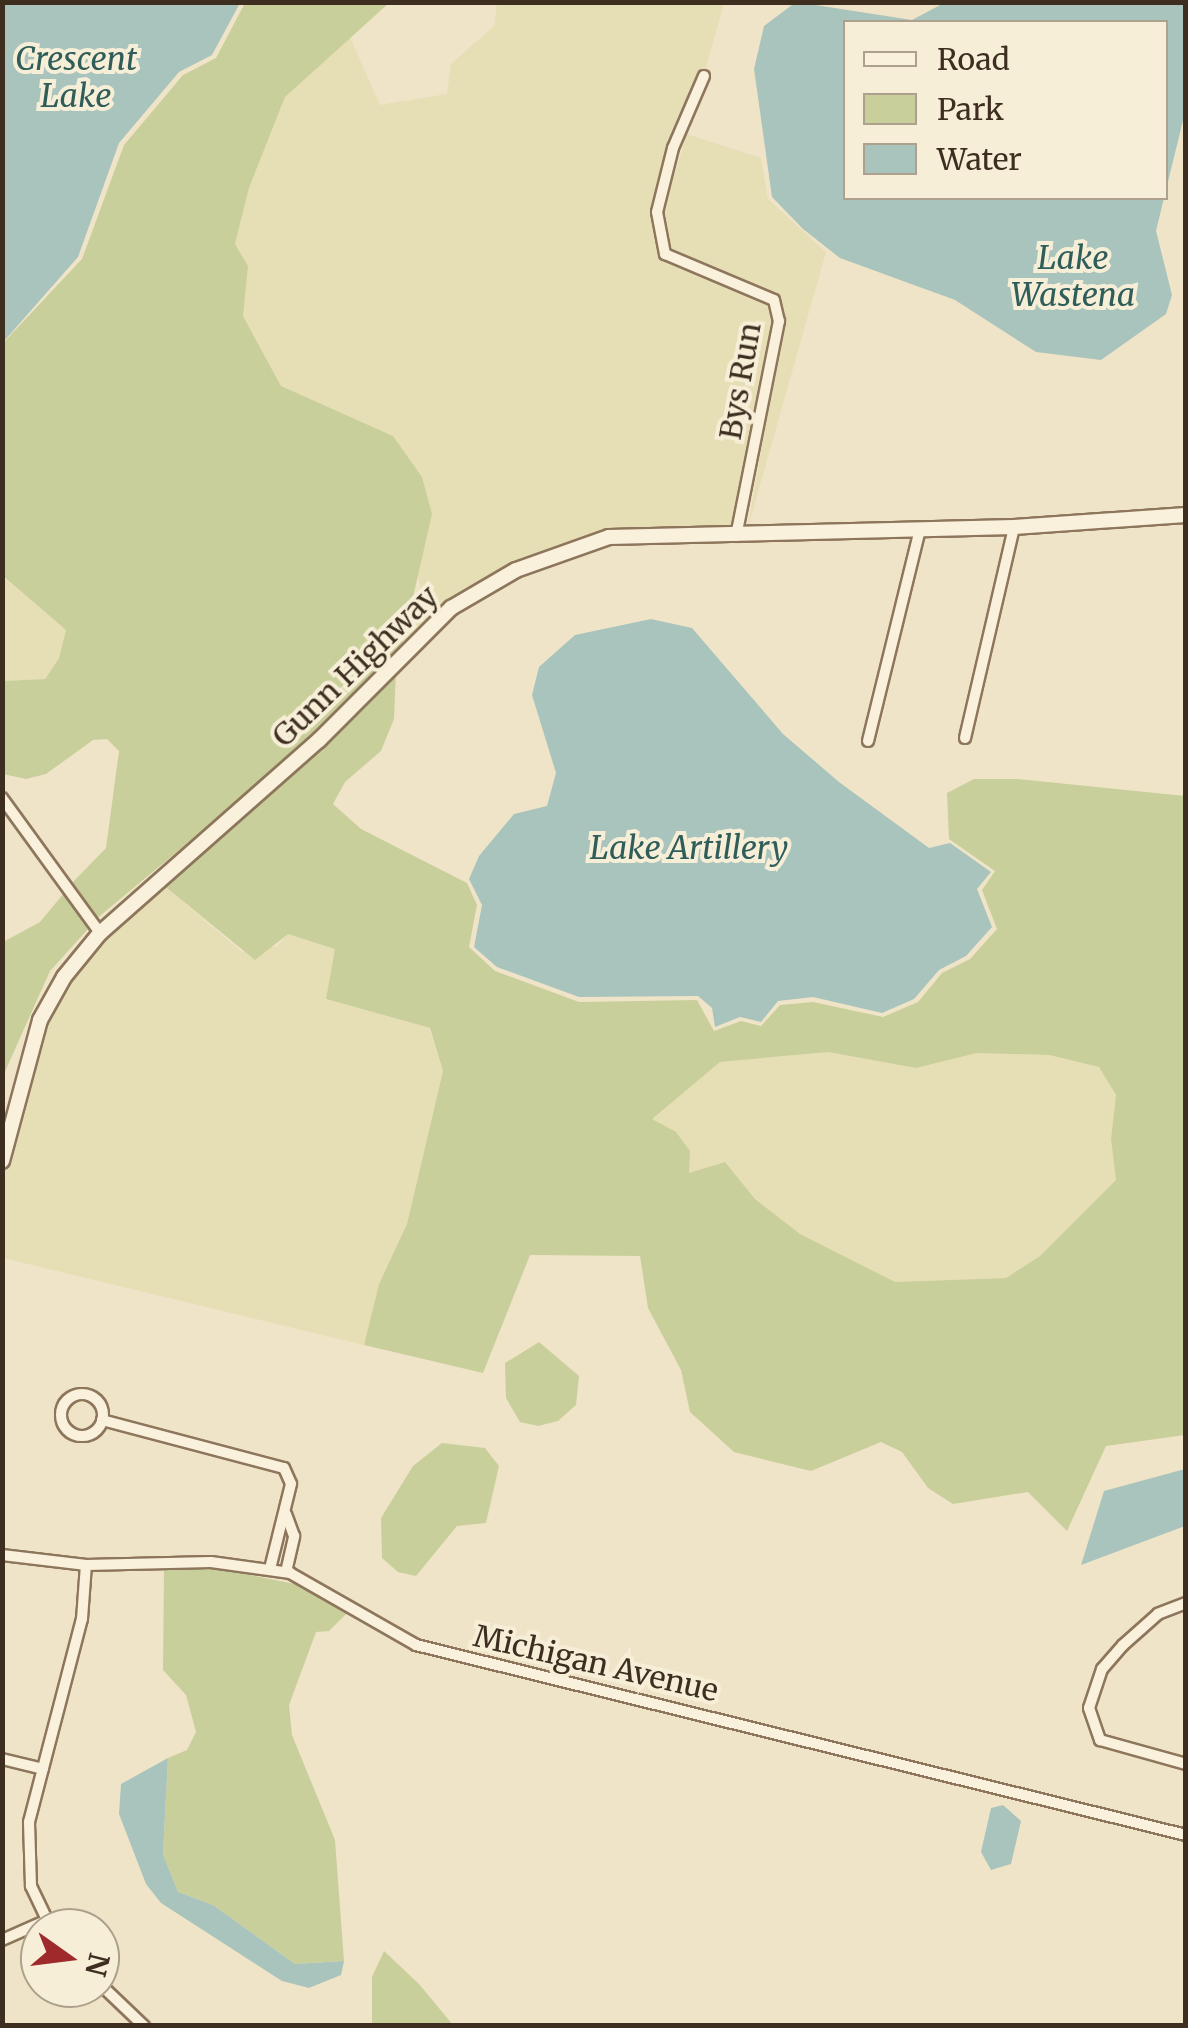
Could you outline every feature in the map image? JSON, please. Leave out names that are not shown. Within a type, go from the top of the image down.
[{"type":"main road","name":"Gunn Highway","points":[[2,1161],[40,1020],[64,977],[100,932],[319,740],[451,608],[516,570],[609,537],[736,537],[1014,527],[1186,515]]},
{"type":"street","name":"Bys Run","points":[[704,76],[673,148],[657,212],[666,254],[774,300],[779,321],[736,537]]},
{"type":"street","points":[[964,738],[1014,527]]},
{"type":"street","points":[[868,741],[920,529]]},
{"type":"street","points":[[2,798],[100,932]]},
{"type":"street","points":[[84,1394],[96,1400],[102,1420],[95,1431],[76,1436],[65,1428],[62,1408],[84,1394]]},
{"type":"street","points":[[102,1420],[278,1463],[290,1478],[286,1513],[270,1570]]},
{"type":"street","points":[[286,1513],[294,1536],[286,1572]]},
{"type":"street","name":"Michigan Avenue","points":[[2,1555],[86,1565],[211,1562],[286,1572],[416,1645],[1186,1835]]},
{"type":"street","points":[[43,1908],[27,1854],[43,1770],[82,1620],[86,1565]]},
{"type":"street","points":[[1186,1602],[1158,1614],[1123,1645],[1102,1669],[1090,1708],[1100,1740],[1186,1764]]},
{"type":"street","points":[[2,1759],[43,1770]]},
{"type":"street","points":[[120,2003],[144,2026]]},
{"type":"shaded area","points":[[497,3],[724,3],[705,71],[668,146],[652,213],[663,259],[770,303],[773,321],[731,532],[663,529],[514,565],[401,650],[420,586],[393,436],[281,386],[243,316],[248,266],[235,244],[249,188],[285,97],[341,40],[349,35],[380,105],[447,94],[451,64],[494,26]]},
{"type":"shaded area","points":[[687,134],[761,158],[768,199],[826,252],[747,531],[784,322],[776,296],[670,251],[662,213]]},
{"type":"shaded area","points":[[2,576],[66,630],[59,658],[44,679],[3,681]]},
{"type":"shaded area","points":[[162,884],[242,952],[278,946],[287,933],[336,949],[326,999],[429,1028],[443,1071],[407,1224],[379,1284],[364,1345],[3,1258],[3,1155],[29,1053],[63,976]]},
{"type":"shaded area","points":[[828,1052],[916,1068],[977,1053],[1049,1055],[1099,1067],[1116,1096],[1111,1139],[1116,1180],[1040,1256],[1006,1278],[894,1282],[800,1234],[755,1199],[725,1162],[689,1173],[651,1119],[720,1062]]},
{"type":"green space","points":[[245,3],[389,3],[285,97],[249,188],[235,244],[248,266],[243,316],[281,386],[393,436],[422,477],[432,514],[401,650],[315,737],[95,920],[70,885],[106,848],[119,751],[107,739],[93,740],[46,774],[26,779],[3,774],[3,681],[45,679],[59,658],[66,630],[3,576],[3,343],[82,259],[124,145],[183,75],[216,58]]},
{"type":"green space","points":[[396,671],[394,719],[381,751],[345,782],[333,804],[361,829],[467,883],[477,905],[469,947],[495,971],[579,1002],[697,1000],[714,1031],[741,1021],[761,1026],[780,1005],[813,1002],[883,1017],[918,1002],[942,973],[970,959],[997,929],[982,890],[995,871],[949,839],[947,793],[974,779],[1018,779],[1185,796],[1185,1435],[1106,1446],[1067,1531],[1028,1492],[953,1504],[928,1488],[902,1452],[881,1442],[811,1471],[734,1452],[690,1412],[681,1370],[648,1308],[640,1256],[530,1255],[483,1373],[364,1345],[379,1284],[407,1224],[443,1071],[430,1028],[326,999],[335,949],[288,934],[255,960],[162,884]],"holes":[[[828,1052],[916,1068],[977,1053],[1049,1055],[1099,1067],[1116,1095],[1111,1139],[1116,1180],[1040,1256],[1006,1278],[895,1282],[800,1234],[755,1199],[725,1162],[689,1173],[690,1151],[676,1132],[652,1119],[720,1062]]]},
{"type":"green space","points":[[64,893],[89,928],[50,971],[3,1076],[3,942],[40,922]]},
{"type":"green space","points":[[539,1342],[579,1376],[576,1405],[558,1421],[538,1426],[520,1422],[506,1398],[505,1363]]},
{"type":"green space","points":[[442,1443],[485,1448],[499,1466],[486,1523],[457,1526],[416,1576],[398,1572],[382,1558],[381,1518],[413,1466]]},
{"type":"green space","points":[[211,1567],[305,1586],[347,1613],[329,1631],[316,1632],[289,1705],[292,1735],[335,1840],[344,1961],[295,1964],[213,1905],[178,1892],[163,1854],[168,1758],[187,1750],[196,1732],[186,1695],[163,1670],[164,1568]]},
{"type":"green space","points":[[384,1951],[419,1984],[453,2025],[372,2025],[372,1977]]},
{"type":"water","name":"Crescent Lake","points":[[3,2],[240,3],[212,55],[179,72],[119,143],[78,257],[5,340]]},
{"type":"water","name":"Lake Wastena","points":[[796,2],[912,20],[843,20],[843,200],[1164,200],[1156,231],[1172,295],[1166,314],[1101,360],[1036,352],[955,300],[840,258],[803,229],[772,197],[754,69],[764,26]]},
{"type":"water","name":"Lake Wastena","points":[[944,3],[1185,3],[1185,112],[1168,182],[1168,20],[912,20]]},
{"type":"water","name":"Lake Artillery","points":[[651,619],[692,628],[783,734],[839,782],[929,848],[950,843],[991,872],[977,889],[992,927],[966,956],[939,970],[914,999],[882,1013],[813,997],[778,1001],[761,1022],[740,1017],[715,1027],[712,1008],[698,996],[579,997],[497,967],[474,947],[482,905],[469,879],[479,856],[514,814],[547,806],[556,773],[532,695],[539,667],[575,635]]},
{"type":"water","points":[[1185,1469],[1185,1526],[1081,1565],[1104,1491]]},
{"type":"water","points":[[168,1758],[163,1854],[178,1892],[213,1905],[295,1964],[344,1961],[341,1975],[309,1988],[282,1981],[161,1903],[146,1884],[119,1814],[121,1784]]},
{"type":"water","points":[[1003,1805],[1021,1821],[1011,1864],[991,1870],[981,1852],[991,1808]]}]
